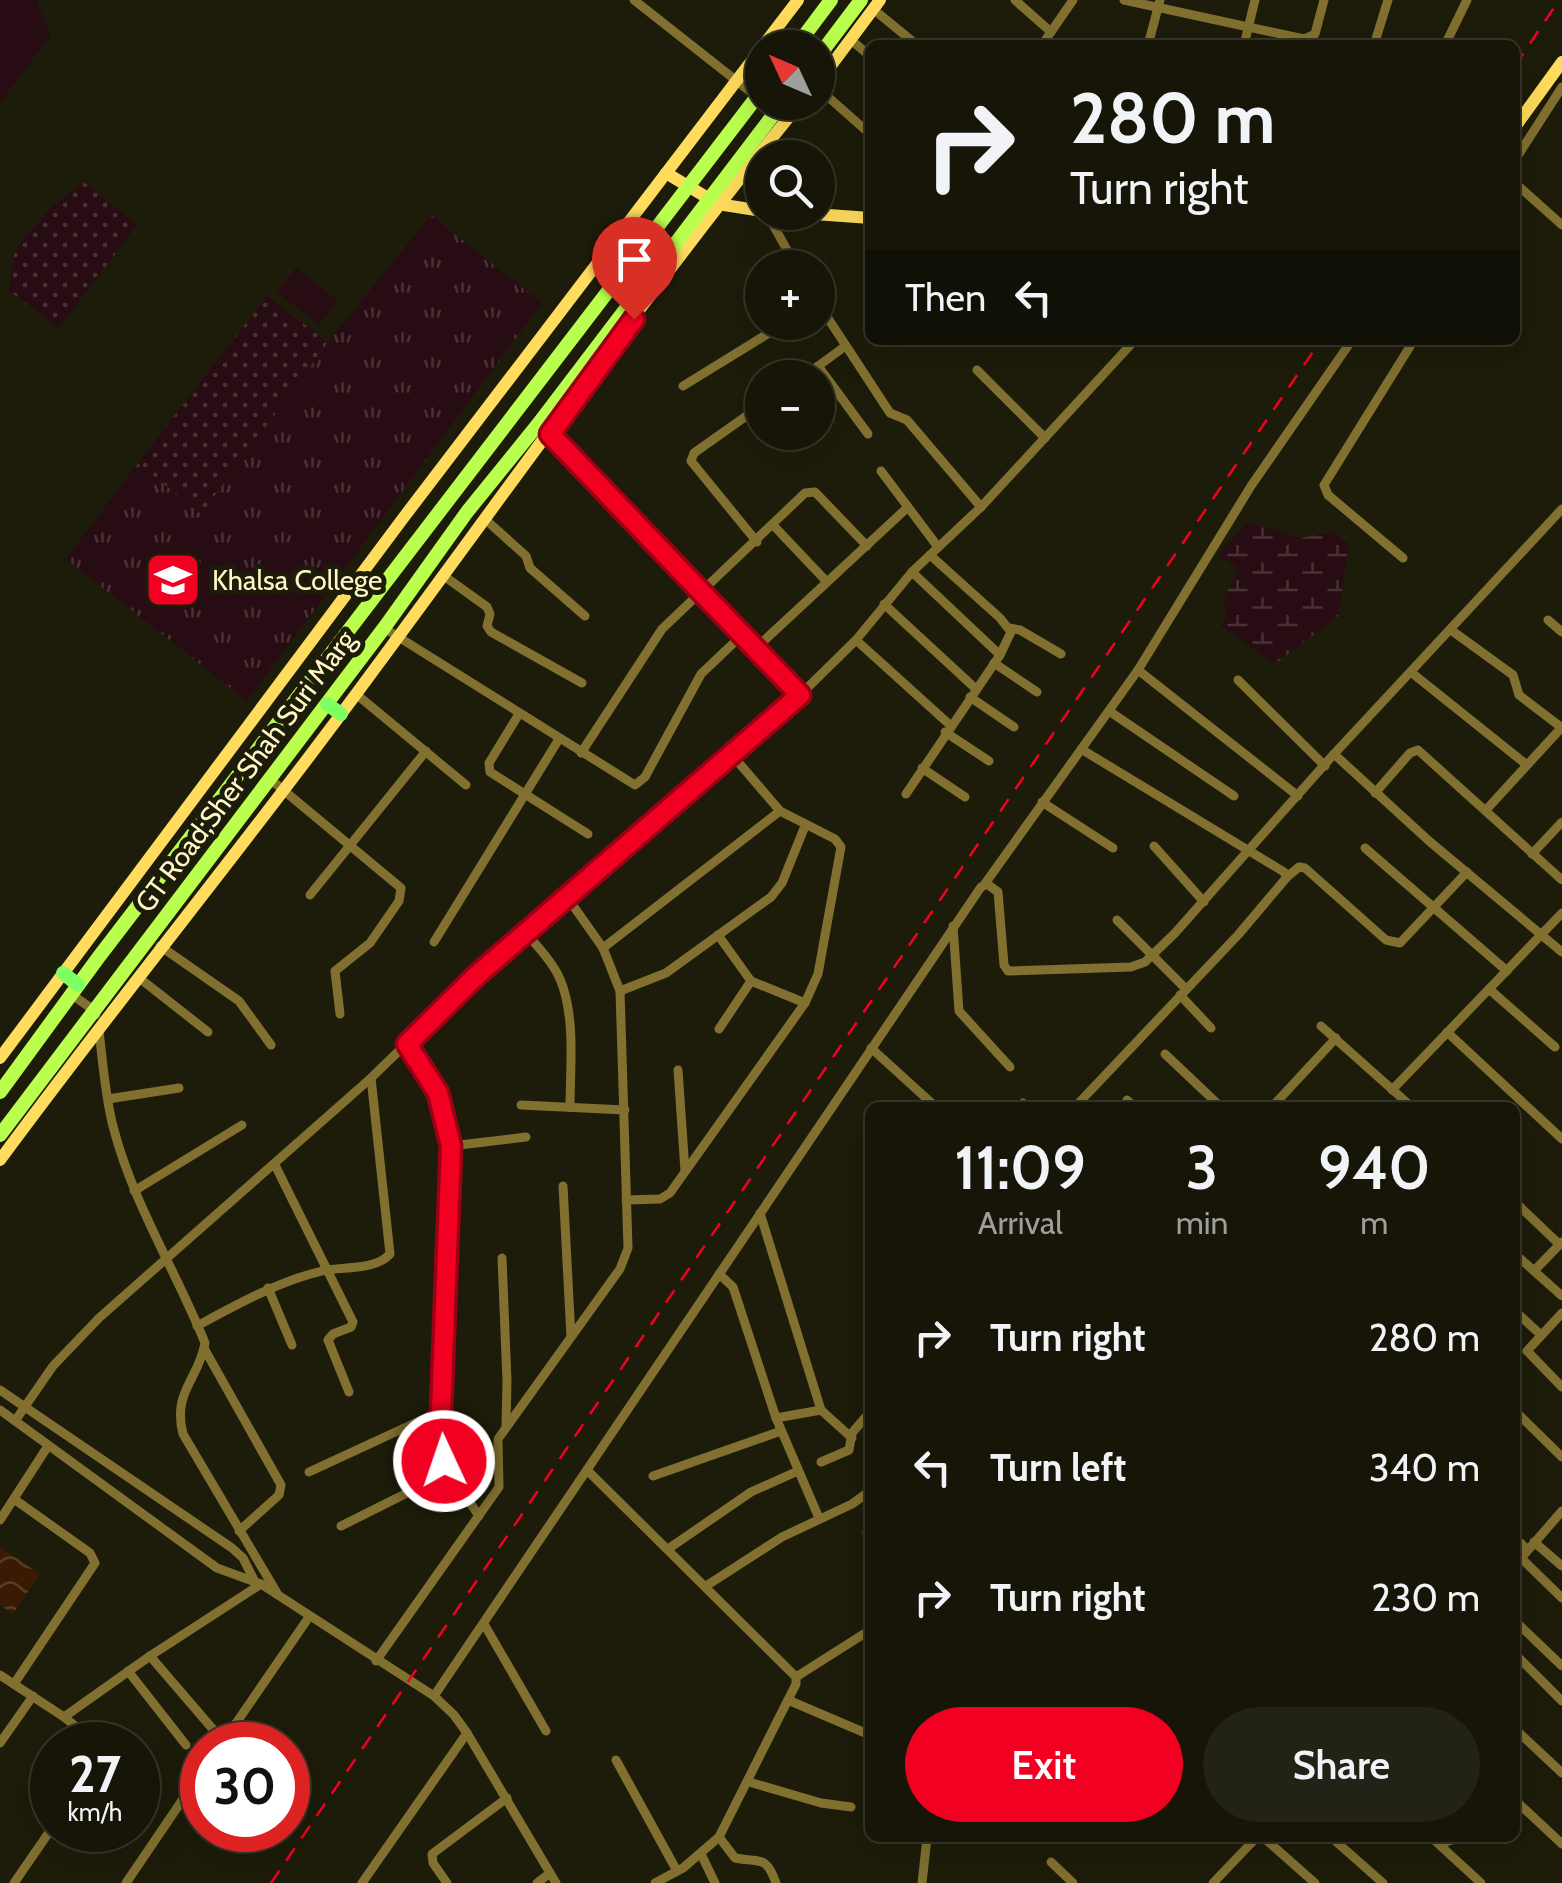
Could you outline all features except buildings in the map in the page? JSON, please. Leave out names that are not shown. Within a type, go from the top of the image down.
[{"type":"highway","points":[[326,704],[340,714]]},
{"type":"highway","points":[[63,974],[74,990]]},
{"type":"main road","points":[[0,1058],[798,0]]},
{"type":"main road","points":[[808,30],[831,0]]},
{"type":"main road","points":[[835,61],[871,3]]},
{"type":"main road","points":[[835,40],[871,3]]},
{"type":"main road","points":[[1520,120],[1562,62]]},
{"type":"main road","name":"GT Road;Sher Shah Suri Marg","points":[[0,1092],[745,114]]},
{"type":"main road","name":"GT Road;Sher Shah Suri Marg","points":[[0,1136],[94,1011],[155,943],[270,779],[458,525],[544,429],[771,120]]},
{"type":"main road","points":[[714,202],[786,120]]},
{"type":"main road","points":[[666,173],[714,202],[745,208]]},
{"type":"main road","points":[[835,215],[865,218]]},
{"type":"main road","points":[[0,1160],[138,977],[155,943],[284,789],[486,520],[544,429]]},
{"type":"street","points":[[634,0],[745,86]]},
{"type":"street","points":[[1016,0],[1051,32]]},
{"type":"street","points":[[1045,40],[1073,0]]},
{"type":"street","points":[[1124,0],[1308,39],[1315,34],[1324,0]]},
{"type":"street","points":[[1245,40],[1255,0]]},
{"type":"street","points":[[1376,40],[1388,0]]},
{"type":"street","points":[[1447,40],[1467,0]]},
{"type":"street","points":[[871,3],[912,40]]},
{"type":"street","points":[[1149,40],[1159,5]]},
{"type":"street","points":[[850,40],[865,52]]},
{"type":"street","points":[[1520,152],[1562,87]]},
{"type":"street","points":[[835,101],[865,129]]},
{"type":"street","points":[[1520,188],[1562,226]]},
{"type":"street","points":[[835,332],[890,413],[906,420],[981,507]]},
{"type":"street","points":[[683,386],[758,340]]},
{"type":"street","points":[[15,1420],[53,1366],[99,1318],[371,1078],[477,975],[800,695],[856,640],[912,572],[981,507],[1130,345]]},
{"type":"street","points":[[434,1696],[953,926],[1138,670],[1252,486],[1349,345]]},
{"type":"street","points":[[1403,558],[1328,495],[1324,486],[1411,345]]},
{"type":"street","points":[[826,360],[844,347]]},
{"type":"street","points":[[976,370],[1046,438]]},
{"type":"street","points":[[835,389],[868,434]]},
{"type":"street","points":[[745,417],[694,453],[690,461],[756,542]]},
{"type":"street","points":[[544,429],[800,695]]},
{"type":"street","points":[[881,471],[934,551],[1009,628],[1020,630],[1061,654]]},
{"type":"street","points":[[581,752],[662,629],[805,493],[812,490],[867,546]]},
{"type":"street","points":[[756,650],[908,507]]},
{"type":"street","points":[[984,885],[998,892],[1004,965],[1008,971],[1136,966],[1204,902],[1334,754],[1562,509]]},
{"type":"street","points":[[486,520],[526,556],[530,568],[585,616]]},
{"type":"street","points":[[773,525],[827,582]]},
{"type":"street","points":[[912,572],[997,659],[1037,692]]},
{"type":"street","points":[[444,576],[487,607],[487,626],[491,632],[582,683]]},
{"type":"street","points":[[884,604],[973,693],[1014,727]]},
{"type":"street","points":[[1548,620],[1562,632]]},
{"type":"street","points":[[384,628],[629,784],[640,783],[701,674],[742,635]]},
{"type":"street","points":[[906,794],[997,659],[1010,637],[1009,628]]},
{"type":"street","points":[[1452,630],[1512,675],[1521,698],[1562,728],[1486,810]]},
{"type":"street","points":[[856,640],[948,728],[990,761]]},
{"type":"street","points":[[1138,670],[1298,796]]},
{"type":"street","points":[[1412,673],[1527,765]]},
{"type":"street","points":[[1238,680],[1324,766]]},
{"type":"street","points":[[356,694],[466,785]]},
{"type":"street","points":[[1108,712],[1234,796]]},
{"type":"street","points":[[519,714],[489,768],[494,776],[588,834]]},
{"type":"street","points":[[434,942],[560,739]]},
{"type":"street","points":[[1081,750],[1251,849],[1287,877]]},
{"type":"street","points":[[1375,793],[1410,753],[1418,750],[1562,880]]},
{"type":"street","points":[[310,894],[426,751]]},
{"type":"street","points":[[1334,754],[1562,952]]},
{"type":"street","points":[[626,1200],[666,1196],[806,1002],[818,974],[841,846],[780,810],[733,756]]},
{"type":"street","points":[[922,768],[965,797]]},
{"type":"street","points":[[270,779],[398,883],[402,892],[400,901],[370,942],[335,971],[340,1014]]},
{"type":"street","points":[[1042,802],[1113,848]]},
{"type":"street","points":[[603,948],[780,810]]},
{"type":"street","points":[[1532,854],[1562,822]]},
{"type":"street","points":[[620,992],[666,973],[778,890],[805,826]]},
{"type":"street","points":[[1154,846],[1204,902]]},
{"type":"street","points":[[1365,848],[1506,971]]},
{"type":"street","points":[[1080,1102],[1299,867],[1395,944],[1467,872]]},
{"type":"street","points":[[376,1661],[500,1484],[495,1447],[626,1256],[620,992],[603,948],[567,896]]},
{"type":"street","points":[[1392,1090],[1562,913]]},
{"type":"street","points":[[1117,920],[1152,955],[1211,1028]]},
{"type":"street","points":[[953,926],[959,1011],[1010,1067]]},
{"type":"street","points":[[527,934],[562,985],[570,1034],[570,1107]]},
{"type":"street","points":[[718,935],[751,981],[806,1002]]},
{"type":"street","points":[[155,943],[238,1002],[271,1044]]},
{"type":"street","points":[[138,977],[208,1032]]},
{"type":"street","points":[[719,1030],[751,981]]},
{"type":"street","points":[[1489,989],[1554,1047]]},
{"type":"street","points":[[74,990],[94,1011],[113,1128],[134,1191],[204,1339],[204,1350],[180,1401],[180,1419],[188,1445],[279,1595]]},
{"type":"street","points":[[1322,1026],[1405,1102]]},
{"type":"street","points":[[1447,1032],[1562,1139]]},
{"type":"street","points":[[1277,1102],[1336,1038]]},
{"type":"street","points":[[407,1044],[438,1093],[451,1146],[442,1450],[449,1472],[479,1516]]},
{"type":"street","points":[[871,1048],[930,1102]]},
{"type":"street","points":[[1165,1054],[1216,1102]]},
{"type":"street","points":[[678,1070],[685,1172]]},
{"type":"street","points":[[197,1326],[268,1288],[326,1270],[378,1263],[390,1254],[371,1078]]},
{"type":"street","points":[[108,1099],[179,1088]]},
{"type":"street","points":[[521,1105],[625,1110]]},
{"type":"street","points":[[134,1191],[242,1125]]},
{"type":"street","points":[[451,1146],[526,1137]]},
{"type":"street","points":[[275,1165],[354,1322],[328,1340],[349,1392]]},
{"type":"street","points":[[563,1186],[572,1337]]},
{"type":"street","points":[[1520,1207],[1561,1244],[1534,1271]]},
{"type":"street","points":[[760,1213],[821,1410],[852,1438]]},
{"type":"street","points":[[502,1258],[506,1428]]},
{"type":"street","points":[[1520,1258],[1562,1296]]},
{"type":"street","points":[[719,1274],[732,1288],[781,1432],[819,1518]]},
{"type":"street","points":[[268,1288],[292,1344]]},
{"type":"street","points":[[1562,1313],[1528,1348],[1528,1354],[1562,1387]]},
{"type":"street","points":[[1520,1316],[1541,1335]]},
{"type":"street","points":[[204,1350],[282,1485],[278,1495],[239,1531]]},
{"type":"street","points":[[0,1390],[232,1548],[258,1582]]},
{"type":"street","points":[[0,1410],[217,1568],[258,1582],[434,1696],[467,1734],[553,1878],[537,1883]]},
{"type":"street","points":[[776,1418],[821,1410]]},
{"type":"street","points":[[309,1472],[441,1411]]},
{"type":"street","points":[[1520,1416],[1562,1457]]},
{"type":"street","points":[[820,1462],[848,1450],[854,1431],[865,1418]]},
{"type":"street","points":[[653,1476],[781,1432]]},
{"type":"street","points":[[0,1520],[48,1446]]},
{"type":"street","points":[[587,1470],[796,1677],[796,1684],[718,1837],[678,1871],[655,1883]]},
{"type":"street","points":[[668,1549],[751,1492],[798,1470]]},
{"type":"street","points":[[342,1526],[449,1472]]},
{"type":"street","points":[[706,1586],[865,1495]]},
{"type":"street","points":[[14,1499],[90,1553],[95,1564],[14,1684]]},
{"type":"street","points":[[1524,1554],[1562,1511]]},
{"type":"street","points":[[1524,1554],[1562,1566]]},
{"type":"street","points":[[1524,1554],[1562,1598]]},
{"type":"street","points":[[64,1717],[258,1582]]},
{"type":"street","points":[[236,1722],[308,1616]]},
{"type":"street","points":[[484,1624],[546,1731]]},
{"type":"street","points":[[1520,1626],[1562,1666]]},
{"type":"street","points":[[796,1677],[865,1635]]},
{"type":"street","points":[[150,1656],[205,1722]]},
{"type":"street","points":[[1520,1659],[1562,1700]]},
{"type":"street","points":[[128,1672],[180,1737]]},
{"type":"street","points":[[0,1674],[70,1722]]},
{"type":"street","points":[[0,1743],[33,1696]]},
{"type":"street","points":[[788,1700],[865,1732]]},
{"type":"street","points":[[362,1883],[467,1734]]},
{"type":"street","points":[[1520,1735],[1562,1773]]},
{"type":"street","points":[[616,1760],[678,1871]]},
{"type":"street","points":[[748,1782],[851,1807]]},
{"type":"street","points":[[448,1883],[433,1863],[432,1854],[507,1798]]},
{"type":"street","points":[[126,1883],[180,1803]]},
{"type":"street","points":[[1520,1805],[1562,1844]]},
{"type":"street","points":[[1520,1816],[1529,1813]]},
{"type":"street","points":[[718,1837],[735,1858],[769,1865],[776,1883]]},
{"type":"street","points":[[922,1883],[927,1842]]},
{"type":"street","points":[[1213,1883],[1252,1842]]},
{"type":"street","points":[[1269,1842],[1315,1883]]},
{"type":"street","points":[[1337,1842],[1383,1883]]},
{"type":"street","points":[[1437,1842],[1481,1883]]},
{"type":"street","points":[[14,1883],[35,1852]]},
{"type":"street","points":[[701,1854],[715,1883]]},
{"type":"street","points":[[1050,1862],[1072,1883]]},
{"type":"green space","points":[[0,0],[36,0],[51,35],[0,103]]},
{"type":"green space","points":[[84,182],[137,225],[59,328],[9,291],[15,249],[52,206]]},
{"type":"green space","points":[[431,215],[542,303],[247,701],[66,559],[138,463],[201,514],[328,342]]},
{"type":"green space","points":[[296,267],[338,301],[319,325],[277,292]]},
{"type":"green space","points":[[267,296],[328,342],[201,514],[138,463]]},
{"type":"green space","points":[[1248,522],[1300,538],[1333,532],[1349,544],[1338,616],[1275,664],[1221,626],[1227,611],[1223,600],[1239,568],[1220,557]]},
{"type":"water","points":[[0,1547],[40,1574],[12,1615],[0,1604]]},
{"type":"railway","points":[[1520,58],[1559,0]]},
{"type":"railway","points":[[271,1883],[1318,345]]},
{"type":"place","name":"Khalsa College","points":[[173,580]]},
{"type":"route","points":[[444,1461],[441,1411],[451,1146],[438,1093],[407,1044],[477,975],[800,695],[550,434],[634,319]]}]
